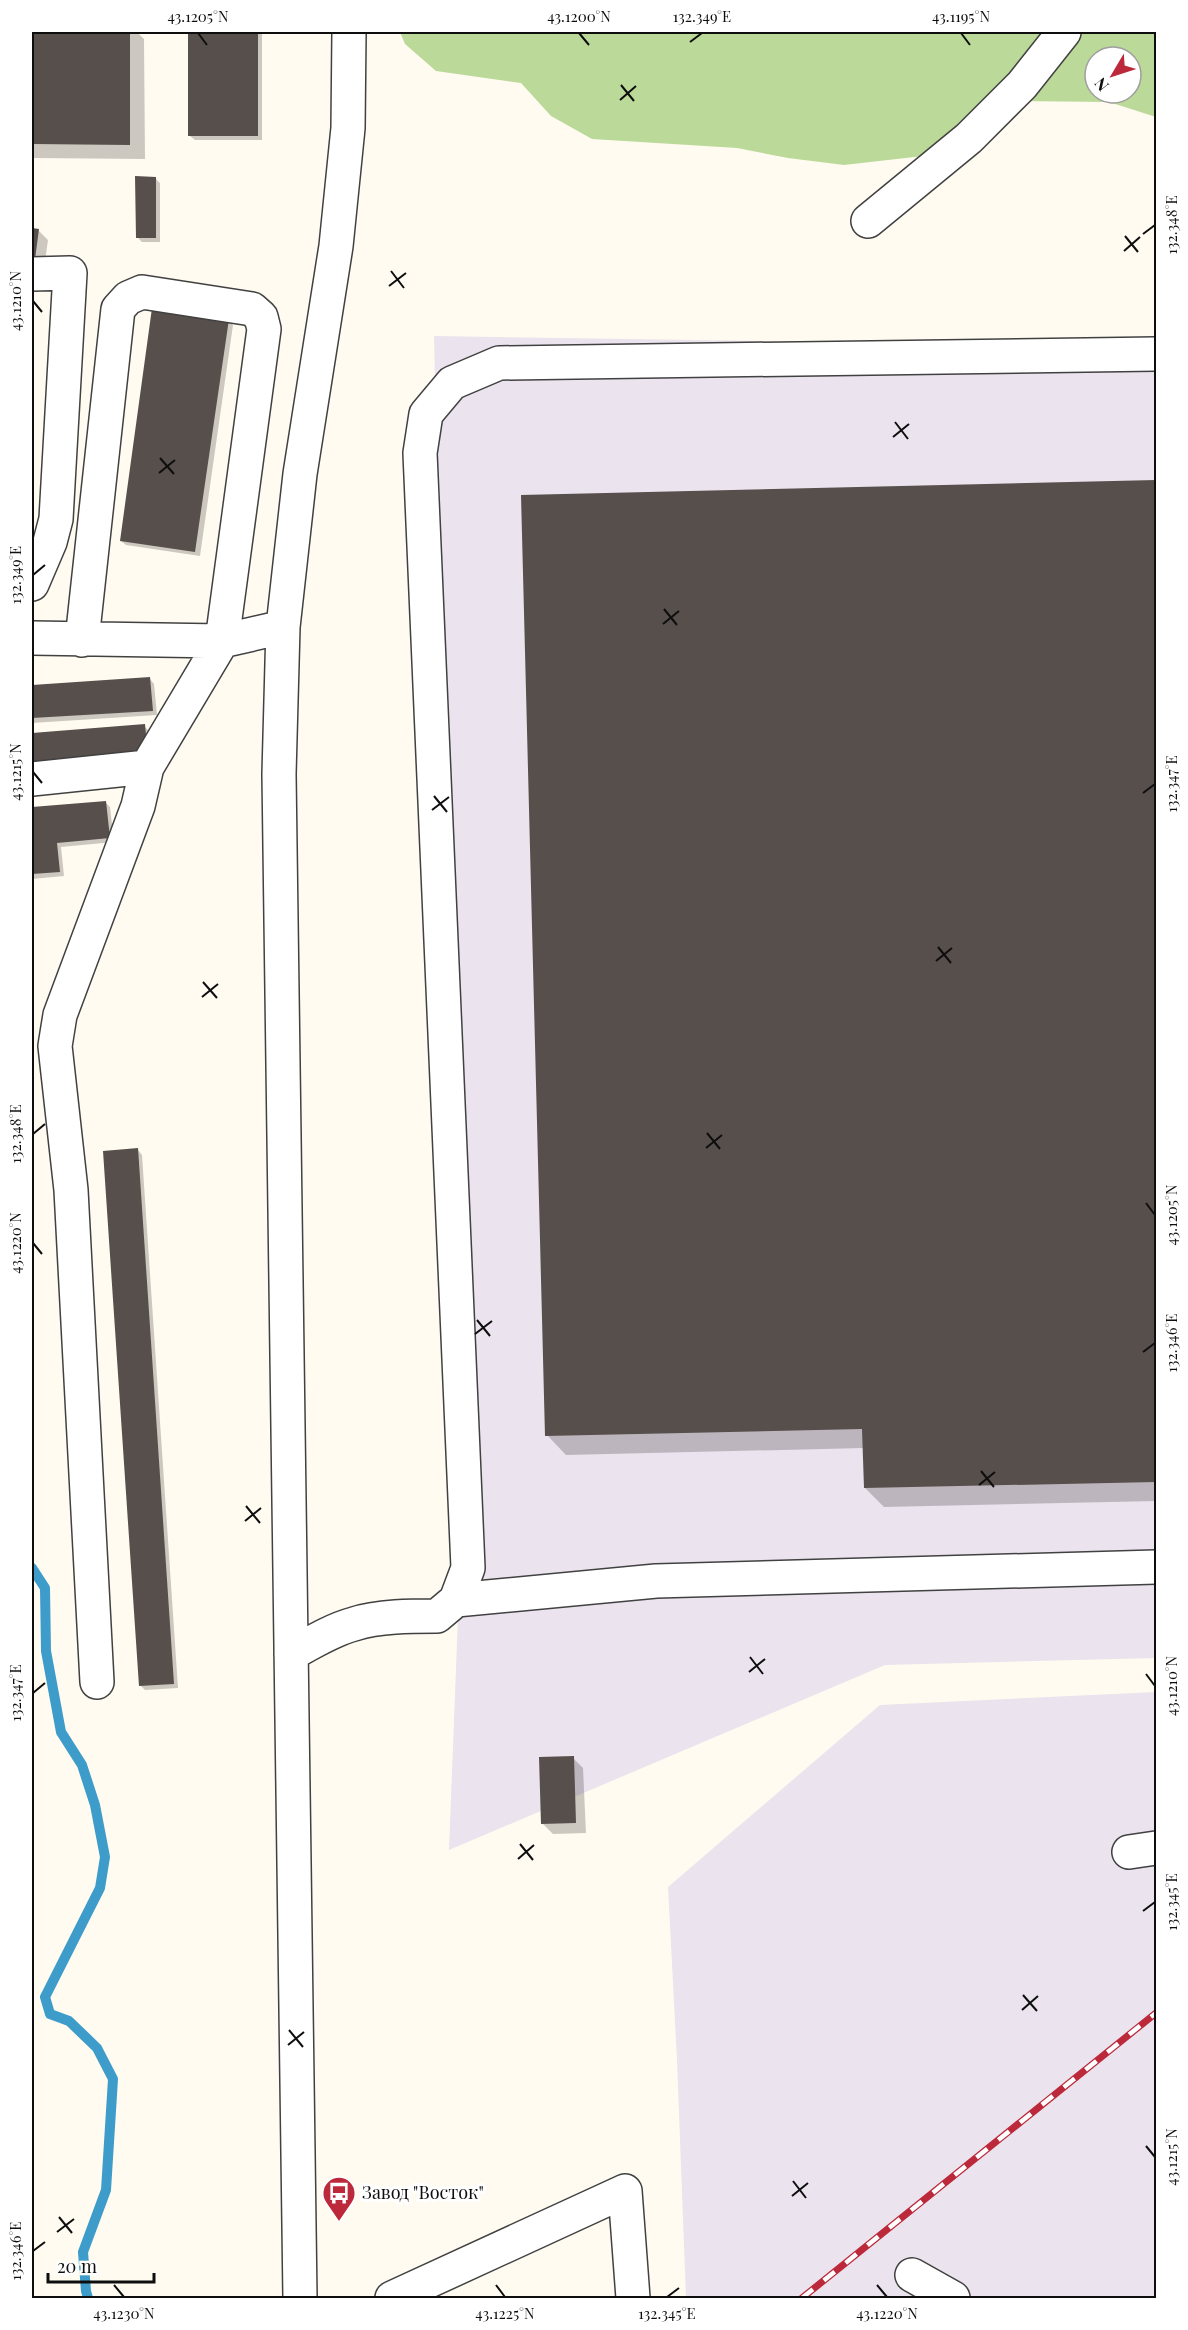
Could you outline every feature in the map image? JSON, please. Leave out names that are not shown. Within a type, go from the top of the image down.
[{"type":"street","points":[[300,2298],[279,774],[283,627],[300,474],[336,246],[348,128],[349,32]]},
{"type":"street","points":[[868,221],[969,138],[1022,85],[1064,32]]},
{"type":"street","points":[[32,274],[70,273],[56,519],[50,542],[32,584]]},
{"type":"street","points":[[82,640],[118,309],[128,297],[142,292],[252,309],[261,317],[264,329],[222,641],[147,767],[138,806],[60,1015],[55,1046],[71,1190],[97,1682]]},
{"type":"street","points":[[291,1654],[321,1637],[355,1623],[413,1616],[437,1616],[456,1600],[468,1568],[420,453],[426,414],[452,383],[499,363],[1156,354]]},
{"type":"street","points":[[32,638],[222,641],[283,627]]},
{"type":"street","points":[[32,779],[147,767]]},
{"type":"street","points":[[456,1600],[656,1581],[1156,1567]]},
{"type":"street","points":[[392,2298],[625,2191],[633,2298]]},
{"type":"street","points":[[912,2275],[953,2298]]},
{"type":"shaded area","points":[[434,336],[1156,347],[1156,1658],[885,1665],[449,1850],[461,1539]]},
{"type":"shaded area","points":[[1156,1692],[1156,2298],[686,2298],[668,1887],[880,1705]]},
{"type":"green space","points":[[400,32],[1156,32],[1156,117],[1118,105],[1143,105],[1143,45],[1083,45],[1083,102],[1017,101],[932,155],[844,165],[788,158],[737,148],[592,139],[551,116],[521,83],[436,71],[405,44]]},
{"type":"building","points":[[32,32],[130,32],[130,145],[32,144]]},
{"type":"building","points":[[188,32],[258,32],[258,136],[188,136]]},
{"type":"building","points":[[135,176],[156,177],[156,238],[136,238]]},
{"type":"building","points":[[32,228],[39,229],[34,267],[32,267]]},
{"type":"building","points":[[152,308],[229,319],[195,552],[120,541]]},
{"type":"building","points":[[1156,480],[1156,1482],[864,1488],[862,1429],[545,1436],[521,495]]},
{"type":"building","points":[[150,677],[153,711],[32,718],[32,685]]},
{"type":"building","points":[[145,724],[148,757],[32,766],[32,733]]},
{"type":"building","points":[[106,801],[110,838],[57,843],[60,872],[32,874],[32,807]]},
{"type":"building","points":[[138,1148],[174,1684],[139,1686],[103,1151]]},
{"type":"building","points":[[574,1756],[576,1823],[541,1824],[539,1757]]},
{"type":"waterway","points":[[32,1568],[45,1588],[46,1651],[61,1732],[82,1765],[95,1805],[105,1857],[100,1888],[45,1997],[50,2014],[69,2021],[97,2048],[113,2079],[106,2190],[83,2252],[88,2298]]},
{"type":"railway","points":[[802,2298],[1156,2013]]},
{"type":"place","name":"Завод \"Восток\"","points":[[339,2222]]}]
